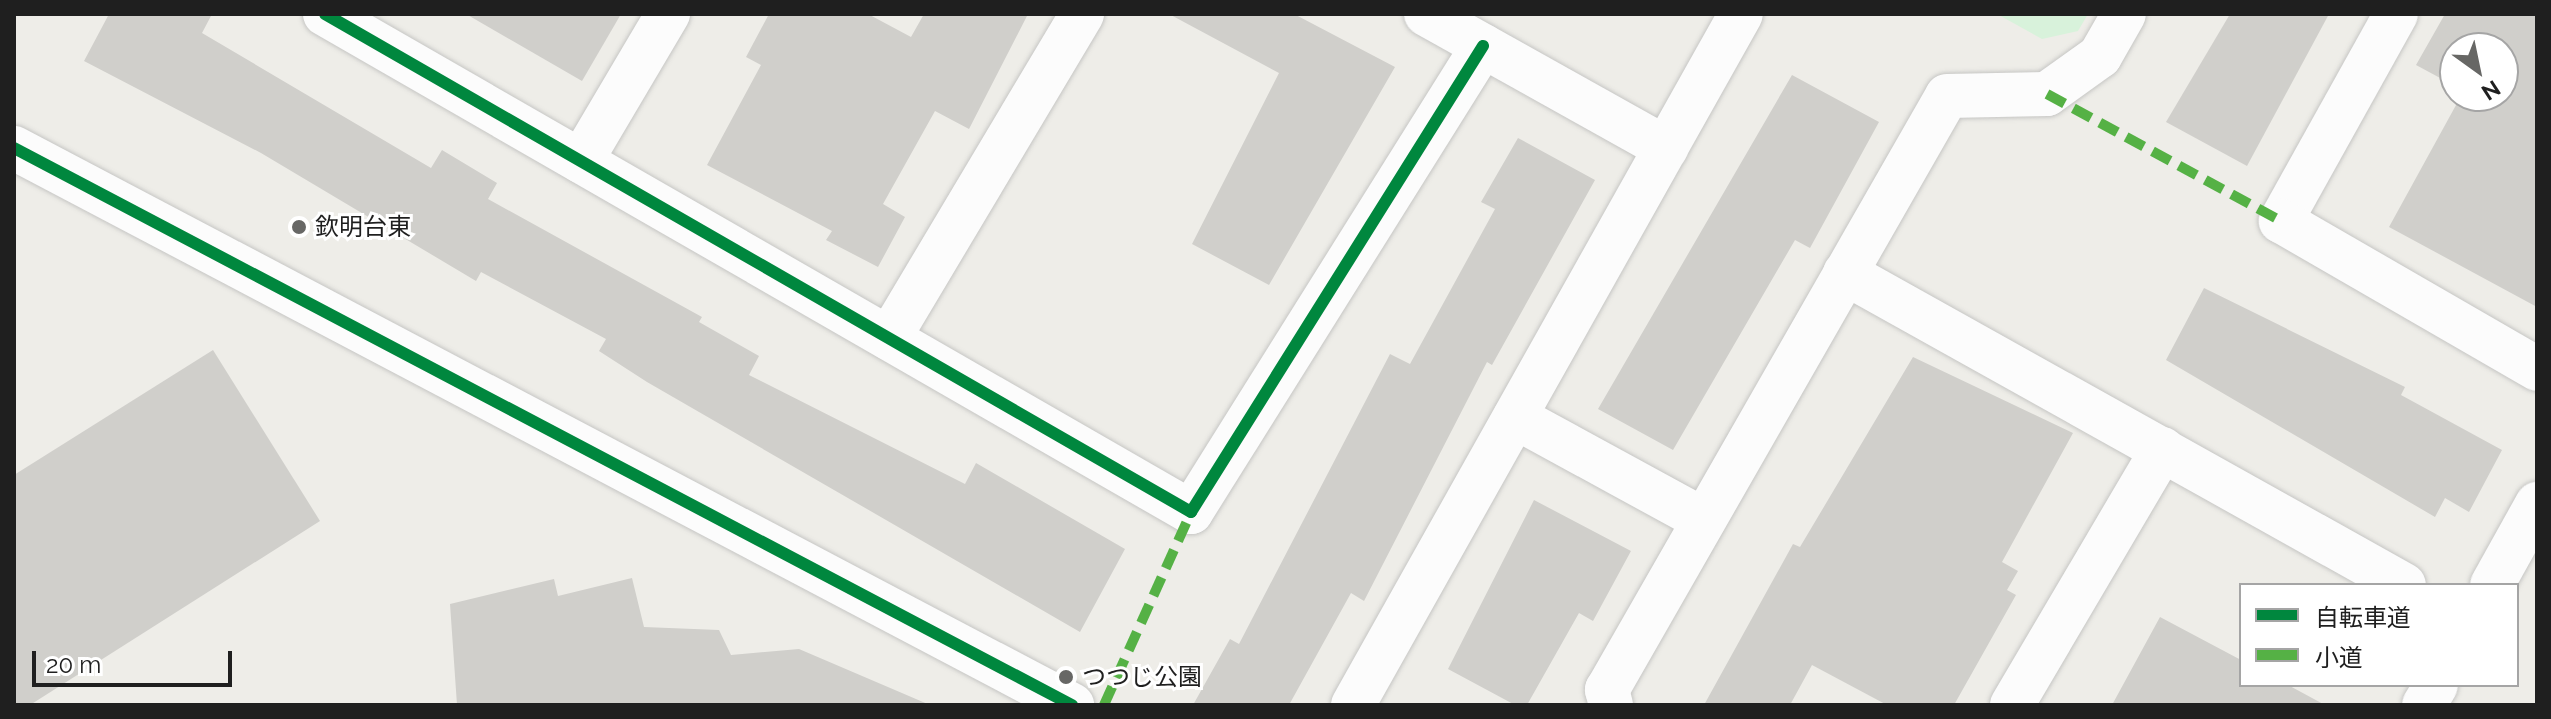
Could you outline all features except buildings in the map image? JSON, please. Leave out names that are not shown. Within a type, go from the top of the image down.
[{"type":"street","points":[[325,14],[1191,512],[1483,46]]},
{"type":"street","points":[[581,161],[668,14]]},
{"type":"street","points":[[889,338],[1082,14]]},
{"type":"street","points":[[1426,14],[1666,148]]},
{"type":"street","points":[[1353,705],[1741,14]]},
{"type":"street","points":[[1611,705],[1607,690],[1947,96],[2047,94],[2100,56],[2124,14]]},
{"type":"street","points":[[2396,14],[2281,221],[2537,369]]},
{"type":"street","points":[[14,148],[1072,705]]},
{"type":"street","points":[[1845,273],[2400,583]]},
{"type":"street","points":[[1515,417],[1704,520]]},
{"type":"street","points":[[2012,705],[2163,449]]},
{"type":"street","points":[[2493,583],[2537,504]]},
{"type":"street","points":[[2424,705],[2435,687]]},
{"type":"green space","points":[[1997,14],[2088,14],[2078,31],[2042,39]]},
{"type":"marked path","points":[[2047,94],[2281,221]]},
{"type":"marked path","points":[[1104,705],[1191,512]]},
{"type":"cycle path","points":[[325,14],[1191,512],[1483,46]]},
{"type":"cycle path","points":[[14,148],[1072,705]]},
{"type":"place","name":"欽明台東","points":[[299,227]]},
{"type":"place","name":"つつじ公園","points":[[1066,677]]}]
